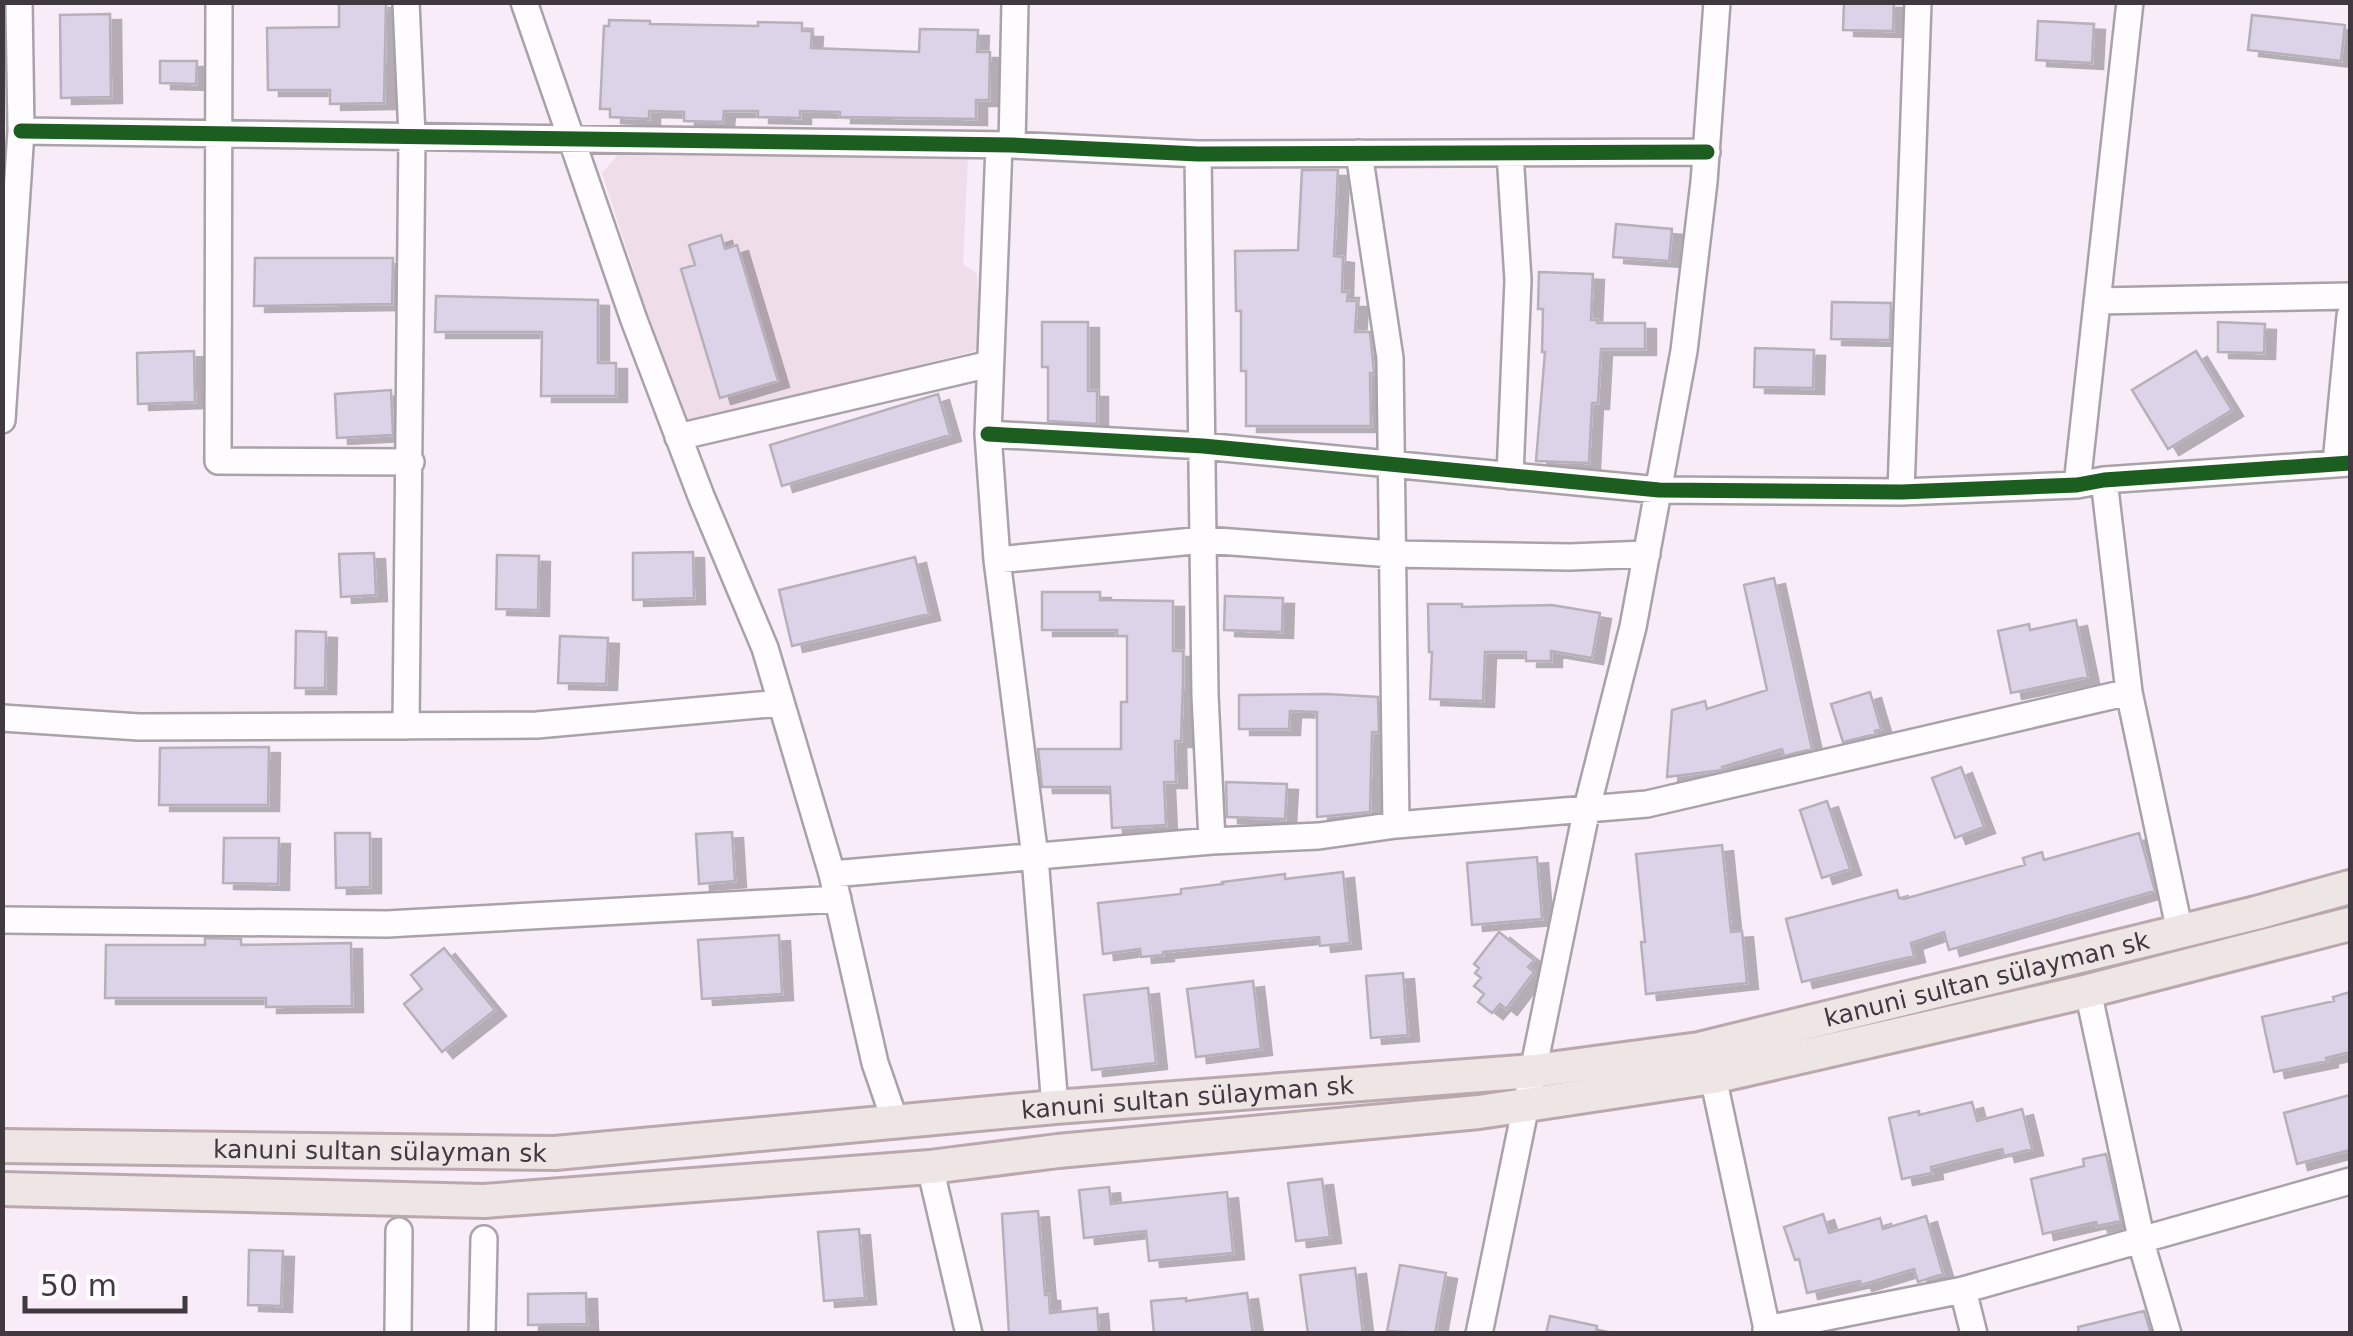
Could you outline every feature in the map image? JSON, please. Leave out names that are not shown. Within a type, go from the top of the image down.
[{"type":"main road","name":"kanuni sultan sülayman sk","points":[[2,1146],[555,1153],[1056,1107],[1534,1071],[1698,1049],[2350,887]]},
{"type":"main road","points":[[2,1189],[484,1200],[930,1166],[1527,1106],[1713,1077],[2350,924]]},
{"type":"street","points":[[2,420],[21,131],[18,2]]},
{"type":"street","points":[[219,2],[218,461],[411,462]]},
{"type":"street","points":[[406,2],[412,136],[406,726]]},
{"type":"street","points":[[524,2],[678,438],[765,648],[835,886],[875,1063],[896,1124]]},
{"type":"street","points":[[1015,2],[988,434],[997,560],[1035,857],[1056,1107]]},
{"type":"street","points":[[1479,1334],[1587,808],[1633,627],[1684,351],[1706,152],[1717,2]]},
{"type":"street","points":[[1900,492],[1918,2]]},
{"type":"street","points":[[2077,485],[2130,2]]},
{"type":"street","points":[[21,131],[1005,145],[1198,154],[1706,152]]},
{"type":"street","points":[[1510,153],[1518,280],[1510,476]]},
{"type":"street","points":[[1198,154],[1205,695],[1212,841]]},
{"type":"street","points":[[1359,154],[1390,358],[1396,825]]},
{"type":"street","points":[[2098,301],[2350,296]]},
{"type":"street","points":[[988,434],[1203,446],[1658,490],[1900,492],[2077,485],[2343,463],[2350,316]]},
{"type":"street","points":[[678,438],[990,364]]},
{"type":"street","points":[[2104,480],[2129,692],[2180,932]]},
{"type":"street","points":[[997,560],[1204,540],[1392,554],[1647,554]]},
{"type":"street","points":[[2,920],[388,924],[835,886],[1035,857],[1319,836],[1396,825],[1647,804],[2129,692]]},
{"type":"street","points":[[2,718],[139,727],[538,725],[781,702]]},
{"type":"street","points":[[2088,990],[2168,1334]]},
{"type":"street","points":[[1713,1077],[1767,1331],[1963,1290],[2350,1181]]},
{"type":"street","points":[[930,1166],[969,1334]]},
{"type":"street","points":[[398,1230],[398,1334]]},
{"type":"street","points":[[482,1334],[484,1239]]},
{"type":"street","points":[[1963,1290],[1974,1334]]},
{"type":"shaded area","points":[[622,150],[968,157],[963,264],[977,274],[979,350],[683,423],[602,173]]},
{"type":"building","points":[[339,2],[386,2],[384,103],[330,104],[330,90],[268,90],[267,28],[339,27]]},
{"type":"building","points":[[1844,2],[1894,2],[1893,31],[1843,30]]},
{"type":"building","points":[[110,14],[111,97],[61,98],[60,15]]},
{"type":"building","points":[[2252,15],[2345,25],[2341,61],[2248,50]]},
{"type":"building","points":[[609,20],[758,26],[758,22],[802,23],[802,31],[812,31],[811,48],[919,52],[920,29],[978,30],[977,52],[990,52],[989,100],[976,100],[976,119],[840,117],[840,112],[800,111],[800,118],[758,117],[758,111],[724,111],[723,122],[684,121],[684,112],[649,111],[649,119],[610,117],[610,109],[600,109],[604,26],[609,26]]},
{"type":"building","points":[[2038,21],[2094,24],[2092,63],[2036,60]]},
{"type":"building","points":[[160,61],[197,61],[196,84],[160,83]]},
{"type":"building","points":[[1302,170],[1338,170],[1334,256],[1343,257],[1342,292],[1348,292],[1347,301],[1357,301],[1355,332],[1370,332],[1374,373],[1370,373],[1371,426],[1246,426],[1246,371],[1241,371],[1235,251],[1298,250]]},
{"type":"building","points":[[1616,224],[1672,229],[1669,261],[1613,257]]},
{"type":"building","points":[[721,235],[725,249],[737,245],[778,381],[720,398],[681,269],[695,265],[689,245]]},
{"type":"building","points":[[255,258],[393,258],[392,304],[254,306]]},
{"type":"building","points":[[1539,272],[1593,274],[1591,320],[1645,323],[1645,349],[1601,349],[1598,403],[1592,403],[1589,463],[1536,461],[1545,352],[1543,309],[1538,309]]},
{"type":"building","points":[[436,296],[598,300],[598,363],[616,363],[616,396],[541,396],[542,332],[435,332]]},
{"type":"building","points":[[1832,302],[1891,303],[1890,340],[1831,339]]},
{"type":"building","points":[[1042,322],[1088,322],[1088,391],[1097,391],[1097,424],[1048,421],[1048,367],[1042,367]]},
{"type":"building","points":[[2218,322],[2265,324],[2264,353],[2218,352]]},
{"type":"building","points":[[1755,348],[1814,350],[1813,388],[1754,387]]},
{"type":"building","points":[[194,351],[195,402],[138,404],[137,353]]},
{"type":"building","points":[[2196,351],[2232,410],[2168,449],[2132,390]]},
{"type":"building","points":[[391,390],[393,435],[337,438],[335,394]]},
{"type":"building","points":[[938,394],[950,435],[782,486],[770,445]]},
{"type":"building","points":[[693,552],[694,598],[633,600],[633,553]]},
{"type":"building","points":[[374,553],[376,595],[341,597],[339,554]]},
{"type":"building","points":[[497,555],[539,556],[538,610],[496,609]]},
{"type":"building","points":[[915,557],[929,614],[792,646],[779,590]]},
{"type":"building","points":[[1774,578],[1812,749],[1784,756],[1782,749],[1722,767],[1723,770],[1667,777],[1672,710],[1705,701],[1707,709],[1767,690],[1744,585]]},
{"type":"building","points":[[1042,592],[1100,592],[1100,600],[1173,601],[1173,651],[1183,651],[1183,684],[1181,741],[1175,741],[1176,782],[1164,782],[1166,825],[1112,828],[1110,787],[1042,787],[1038,749],[1121,749],[1121,702],[1127,702],[1127,636],[1117,636],[1117,630],[1042,630]]},
{"type":"building","points":[[1225,596],[1283,598],[1282,632],[1224,630]]},
{"type":"building","points":[[1428,604],[1552,605],[1600,613],[1592,658],[1551,651],[1551,661],[1526,661],[1526,652],[1485,652],[1483,701],[1430,699]]},
{"type":"building","points":[[2076,620],[2088,677],[2011,693],[1998,631],[2029,624],[2030,630]]},
{"type":"building","points":[[296,631],[326,632],[325,688],[295,688]]},
{"type":"building","points":[[560,636],[608,638],[606,684],[558,683]]},
{"type":"building","points":[[1870,692],[1881,729],[1876,734],[1843,742],[1831,704]]},
{"type":"building","points":[[1239,695],[1378,697],[1379,732],[1372,732],[1370,812],[1317,817],[1317,712],[1290,711],[1289,729],[1239,729]]},
{"type":"building","points":[[269,747],[268,805],[159,805],[160,748]]},
{"type":"building","points":[[1961,767],[1984,827],[1955,838],[1932,778]]},
{"type":"building","points":[[1226,782],[1287,784],[1285,819],[1227,817]]},
{"type":"building","points":[[1827,801],[1850,869],[1822,878],[1800,810]]},
{"type":"building","points":[[732,832],[735,881],[699,884],[696,834]]},
{"type":"building","points":[[335,833],[370,833],[370,887],[336,888]]},
{"type":"building","points":[[2139,833],[2155,891],[1949,950],[1944,932],[1911,943],[1914,956],[1802,982],[1786,919],[1897,890],[1899,898],[1904,899],[2025,865],[2023,858],[2042,852],[2044,860]]},
{"type":"building","points":[[224,838],[279,838],[278,884],[223,883]]},
{"type":"building","points":[[1722,845],[1731,932],[1742,931],[1747,983],[1646,994],[1636,854]]},
{"type":"building","points":[[1537,857],[1542,919],[1472,925],[1467,863]]},
{"type":"building","points":[[1343,872],[1350,943],[1320,946],[1319,937],[1141,957],[1140,949],[1103,954],[1098,903],[1181,894],[1181,889],[1285,874],[1285,879]]},
{"type":"building","points":[[1499,932],[1534,960],[1528,967],[1534,972],[1506,1009],[1500,1004],[1492,1013],[1478,1002],[1484,994],[1474,986],[1481,978],[1475,973],[1479,968],[1474,964]]},
{"type":"building","points":[[779,935],[782,994],[702,999],[698,940]]},
{"type":"building","points":[[205,938],[241,939],[241,945],[351,943],[352,1006],[266,1007],[266,998],[105,998],[106,945],[205,945]]},
{"type":"building","points":[[444,948],[495,1010],[442,1052],[404,1004],[422,989],[411,975]]},
{"type":"building","points":[[1403,973],[1408,1035],[1371,1038],[1366,976]]},
{"type":"building","points":[[1253,981],[1261,1049],[1196,1057],[1187,989]]},
{"type":"building","points":[[1148,988],[1156,1063],[1092,1070],[1084,995]]},
{"type":"building","points":[[2350,992],[2350,1052],[2274,1072],[2262,1017],[2334,1001],[2333,997]]},
{"type":"building","points":[[2350,1095],[2350,1150],[2297,1164],[2284,1113]]},
{"type":"building","points":[[1972,1102],[1977,1121],[2022,1109],[2032,1149],[2004,1156],[2002,1149],[1931,1167],[1932,1173],[1902,1179],[1889,1118]]},
{"type":"building","points":[[2106,1154],[2121,1221],[2097,1226],[2096,1222],[2043,1234],[2031,1179],[2084,1166],[2083,1159]]},
{"type":"building","points":[[1322,1179],[1330,1237],[1296,1241],[1288,1183]]},
{"type":"building","points":[[1109,1187],[1111,1204],[1227,1192],[1233,1253],[1149,1261],[1146,1231],[1084,1238],[1079,1190]]},
{"type":"building","points":[[1038,1211],[1050,1313],[1097,1308],[1099,1334],[1009,1334],[1002,1214]]},
{"type":"building","points":[[1823,1214],[1829,1233],[1880,1218],[1883,1229],[1926,1216],[1943,1274],[1918,1282],[1914,1269],[1861,1285],[1860,1281],[1807,1293],[1799,1259],[1795,1260],[1784,1227]]},
{"type":"building","points":[[859,1229],[865,1298],[824,1301],[818,1232]]},
{"type":"building","points":[[249,1250],[283,1251],[281,1306],[248,1305]]},
{"type":"building","points":[[1400,1265],[1446,1273],[1435,1334],[1387,1331]]},
{"type":"building","points":[[1355,1268],[1363,1334],[1308,1334],[1300,1275]]},
{"type":"building","points":[[586,1293],[587,1324],[528,1325],[528,1294]]},
{"type":"building","points":[[1247,1293],[1253,1334],[1154,1334],[1151,1301]]},
{"type":"building","points":[[2144,1311],[2151,1334],[2079,1334],[2078,1327]]},
{"type":"building","points":[[1550,1316],[1597,1326],[1596,1334],[1546,1334]]},
{"type":"cycle path","points":[[21,131],[1012,145],[1198,154],[1707,152]]},
{"type":"cycle path","points":[[988,434],[1203,446],[1659,490],[1901,492],[2077,485],[2350,463]]}]
